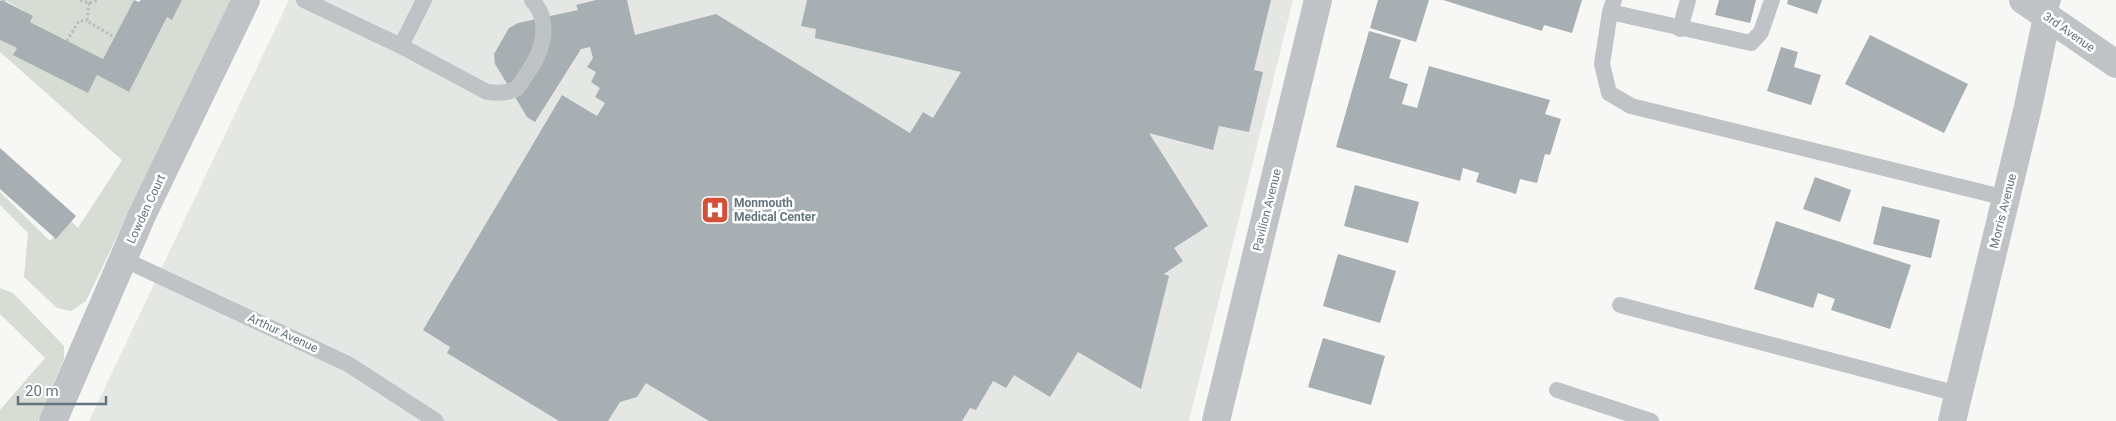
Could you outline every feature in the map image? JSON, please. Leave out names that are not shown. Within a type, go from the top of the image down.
[{"type":"street","name":"Lowden Court","points":[[53,421],[123,259],[246,0]]},
{"type":"street","name":"Pavilion Avenue","points":[[1216,421],[1318,0]]},
{"type":"street","name":"3rd Avenue","points":[[2023,0],[2050,8],[2116,64]]},
{"type":"street","name":"Morris Avenue","points":[[1952,421],[2050,8]]},
{"type":"lane","points":[[304,0],[401,46],[487,92],[502,93],[516,88],[540,51],[544,35],[542,22],[537,5],[532,0]]},
{"type":"lane","points":[[401,46],[424,0]]},
{"type":"lane","points":[[1680,29],[1688,0]]},
{"type":"lane","points":[[1772,0],[1761,32],[1751,44],[1680,29],[1612,6],[1602,64],[1609,93],[1631,106],[2006,198]]},
{"type":"lane","name":"Arthur Avenue","points":[[123,259],[348,364],[436,421]]},
{"type":"lane","points":[[1620,305],[1958,394]]},
{"type":"lane","points":[[1557,390],[1651,421]]},
{"type":"path","points":[[80,0],[88,3],[98,0]]},
{"type":"path","points":[[87,21],[88,3]]},
{"type":"path","points":[[67,41],[79,21],[87,21],[114,38]]},
{"type":"shaded area","points":[[5,0],[134,0],[103,59],[30,22],[32,16]]},
{"type":"shaded area","points":[[182,0],[231,0],[86,301],[71,311],[57,308],[24,277],[28,233],[0,205],[0,192],[50,241],[70,220],[78,228],[122,160],[0,52],[0,40],[17,48],[14,54],[97,75],[129,92],[167,17],[172,20]]},
{"type":"shaded area","name":"Monmouth Medical Center","points":[[289,0],[1293,0],[1189,421],[89,421]]},
{"type":"shaded area","points":[[0,288],[13,293],[64,346],[64,359],[38,421],[0,421],[0,410],[45,358],[0,314]]},
{"type":"building","points":[[2,0],[33,16],[30,22],[103,59],[134,0],[139,2],[141,0],[182,0],[172,20],[167,17],[129,92],[97,75],[88,93],[13,55],[17,48],[0,40],[0,1]]},
{"type":"building","name":"Monmouth Medical Center","points":[[596,0],[627,0],[635,35],[716,14],[910,133],[923,112],[933,118],[961,72],[815,38],[816,29],[801,26],[807,0],[1271,0],[1254,70],[1263,72],[1249,132],[1219,126],[1213,150],[1149,133],[1208,226],[1174,248],[1183,261],[1164,274],[1169,276],[1141,389],[1078,352],[1050,397],[1014,375],[1006,388],[993,381],[976,410],[970,408],[962,421],[709,421],[646,383],[637,397],[620,402],[608,421],[559,421],[447,353],[450,347],[423,330],[562,95],[597,116],[605,103],[595,97],[600,88],[591,82],[596,72],[587,67],[593,58],[590,47],[581,49],[535,122],[527,117],[495,64],[494,54],[509,28],[518,23],[578,10],[576,5]]},
{"type":"building","points":[[1378,0],[1429,0],[1416,42],[1370,28]]},
{"type":"building","points":[[1443,0],[1582,0],[1572,33],[1544,25],[1542,31]]},
{"type":"building","points":[[1719,0],[1756,0],[1750,23],[1715,15]]},
{"type":"building","points":[[1788,0],[1822,0],[1817,14],[1787,4]]},
{"type":"building","points":[[1369,31],[1401,40],[1389,78],[1408,84],[1402,104],[1417,108],[1429,66],[1550,100],[1545,114],[1561,119],[1550,155],[1545,154],[1537,183],[1520,179],[1516,194],[1476,182],[1479,173],[1463,168],[1460,181],[1336,147]]},
{"type":"building","points":[[1870,35],[1968,84],[1944,133],[1845,84]]},
{"type":"building","points":[[1781,47],[1798,52],[1794,67],[1821,75],[1811,105],[1767,91]]},
{"type":"building","points":[[0,148],[76,216],[56,239],[0,189]]},
{"type":"building","points":[[1815,177],[1851,190],[1840,222],[1803,209]]},
{"type":"building","points":[[1355,185],[1419,202],[1408,243],[1344,226]]},
{"type":"building","points":[[1882,206],[1940,220],[1931,258],[1873,244]]},
{"type":"building","points":[[1776,221],[1911,265],[1890,329],[1831,310],[1835,299],[1818,293],[1813,308],[1754,289]]},
{"type":"building","points":[[1338,254],[1396,271],[1380,323],[1323,306]]},
{"type":"building","points":[[1323,338],[1385,356],[1371,405],[1308,387]]},
{"type":"place","name":"Monmouth Medical Center","points":[[715,210]]}]
